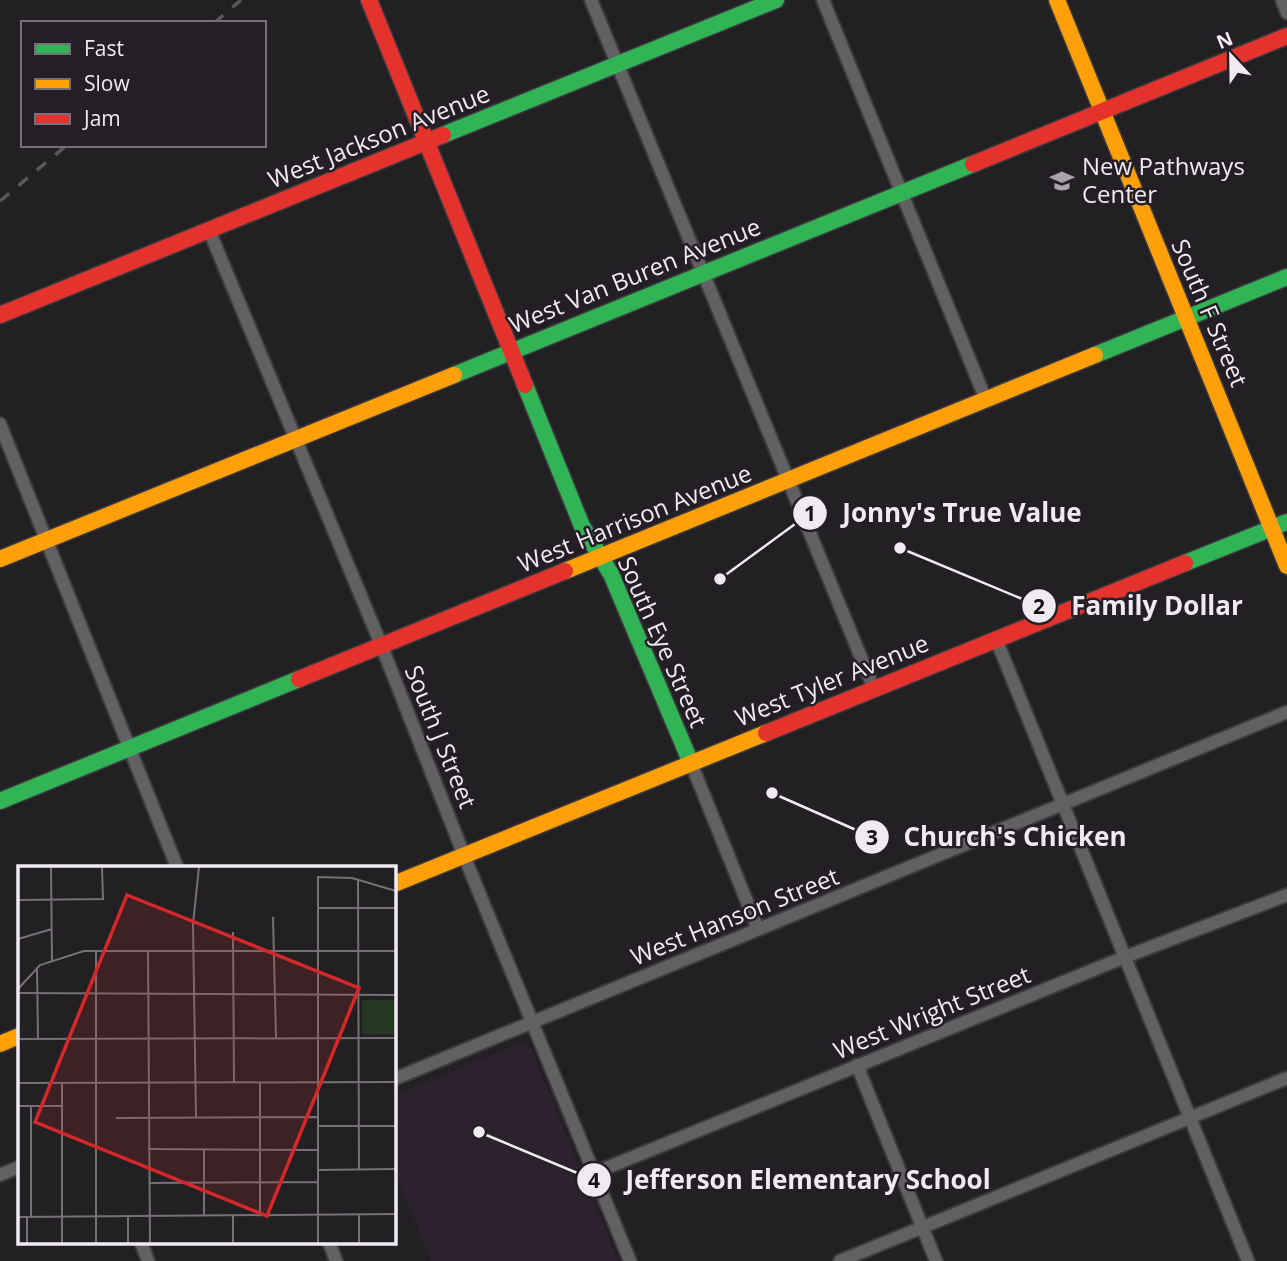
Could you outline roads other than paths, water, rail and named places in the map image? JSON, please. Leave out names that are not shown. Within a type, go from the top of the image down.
[{"type":"street","name":"South Eye Street","points":[[369,0],[582,526],[611,574],[758,929]]},
{"type":"street","points":[[591,0],[874,689]]},
{"type":"street","name":"West Jackson Avenue","points":[[0,315],[776,0]]},
{"type":"street","points":[[823,0],[986,400]]},
{"type":"street","name":"South F Street","points":[[1057,0],[1186,318],[1280,525],[1287,566]]},
{"type":"street","points":[[1282,0],[1287,13]]},
{"type":"street","name":"West Van Buren Avenue","points":[[0,559],[1287,36]]},
{"type":"street","name":"South J Street","points":[[209,230],[382,647],[630,1261]]},
{"type":"street","name":"West Harrison Avenue","points":[[0,801],[1287,277]]},
{"type":"street","points":[[0,424],[177,866]]},
{"type":"street","name":"West Tyler Avenue","points":[[396,883],[1280,525]]},
{"type":"street","points":[[996,639],[1248,1261]]},
{"type":"street","name":"West Hanson Street","points":[[396,1078],[1287,712]]},
{"type":"street","name":"West Wright Street","points":[[594,1173],[1125,957],[1287,895]]},
{"type":"street","points":[[0,1044],[18,1036]]},
{"type":"street","points":[[857,1065],[936,1261]]},
{"type":"street","points":[[840,1261],[1287,1078]]},
{"type":"street","points":[[0,1175],[18,1167]]},
{"type":"street","points":[[142,1244],[148,1261]]},
{"type":"street","points":[[330,1244],[337,1261]]},
{"type":"railway","points":[[216,21],[241,0]]},
{"type":"railway","points":[[0,201],[65,147]]},
{"type":"place","name":"New Pathways Center","points":[[1062,181]]},
{"type":"place","name":"Family Dollar","points":[[900,548]]},
{"type":"place","name":"Jonny's True Value","points":[[720,579]]},
{"type":"place","name":"Church's Chicken","points":[[772,793]]},
{"type":"place","name":"Jefferson Elementary School","points":[[479,1132]]}]
